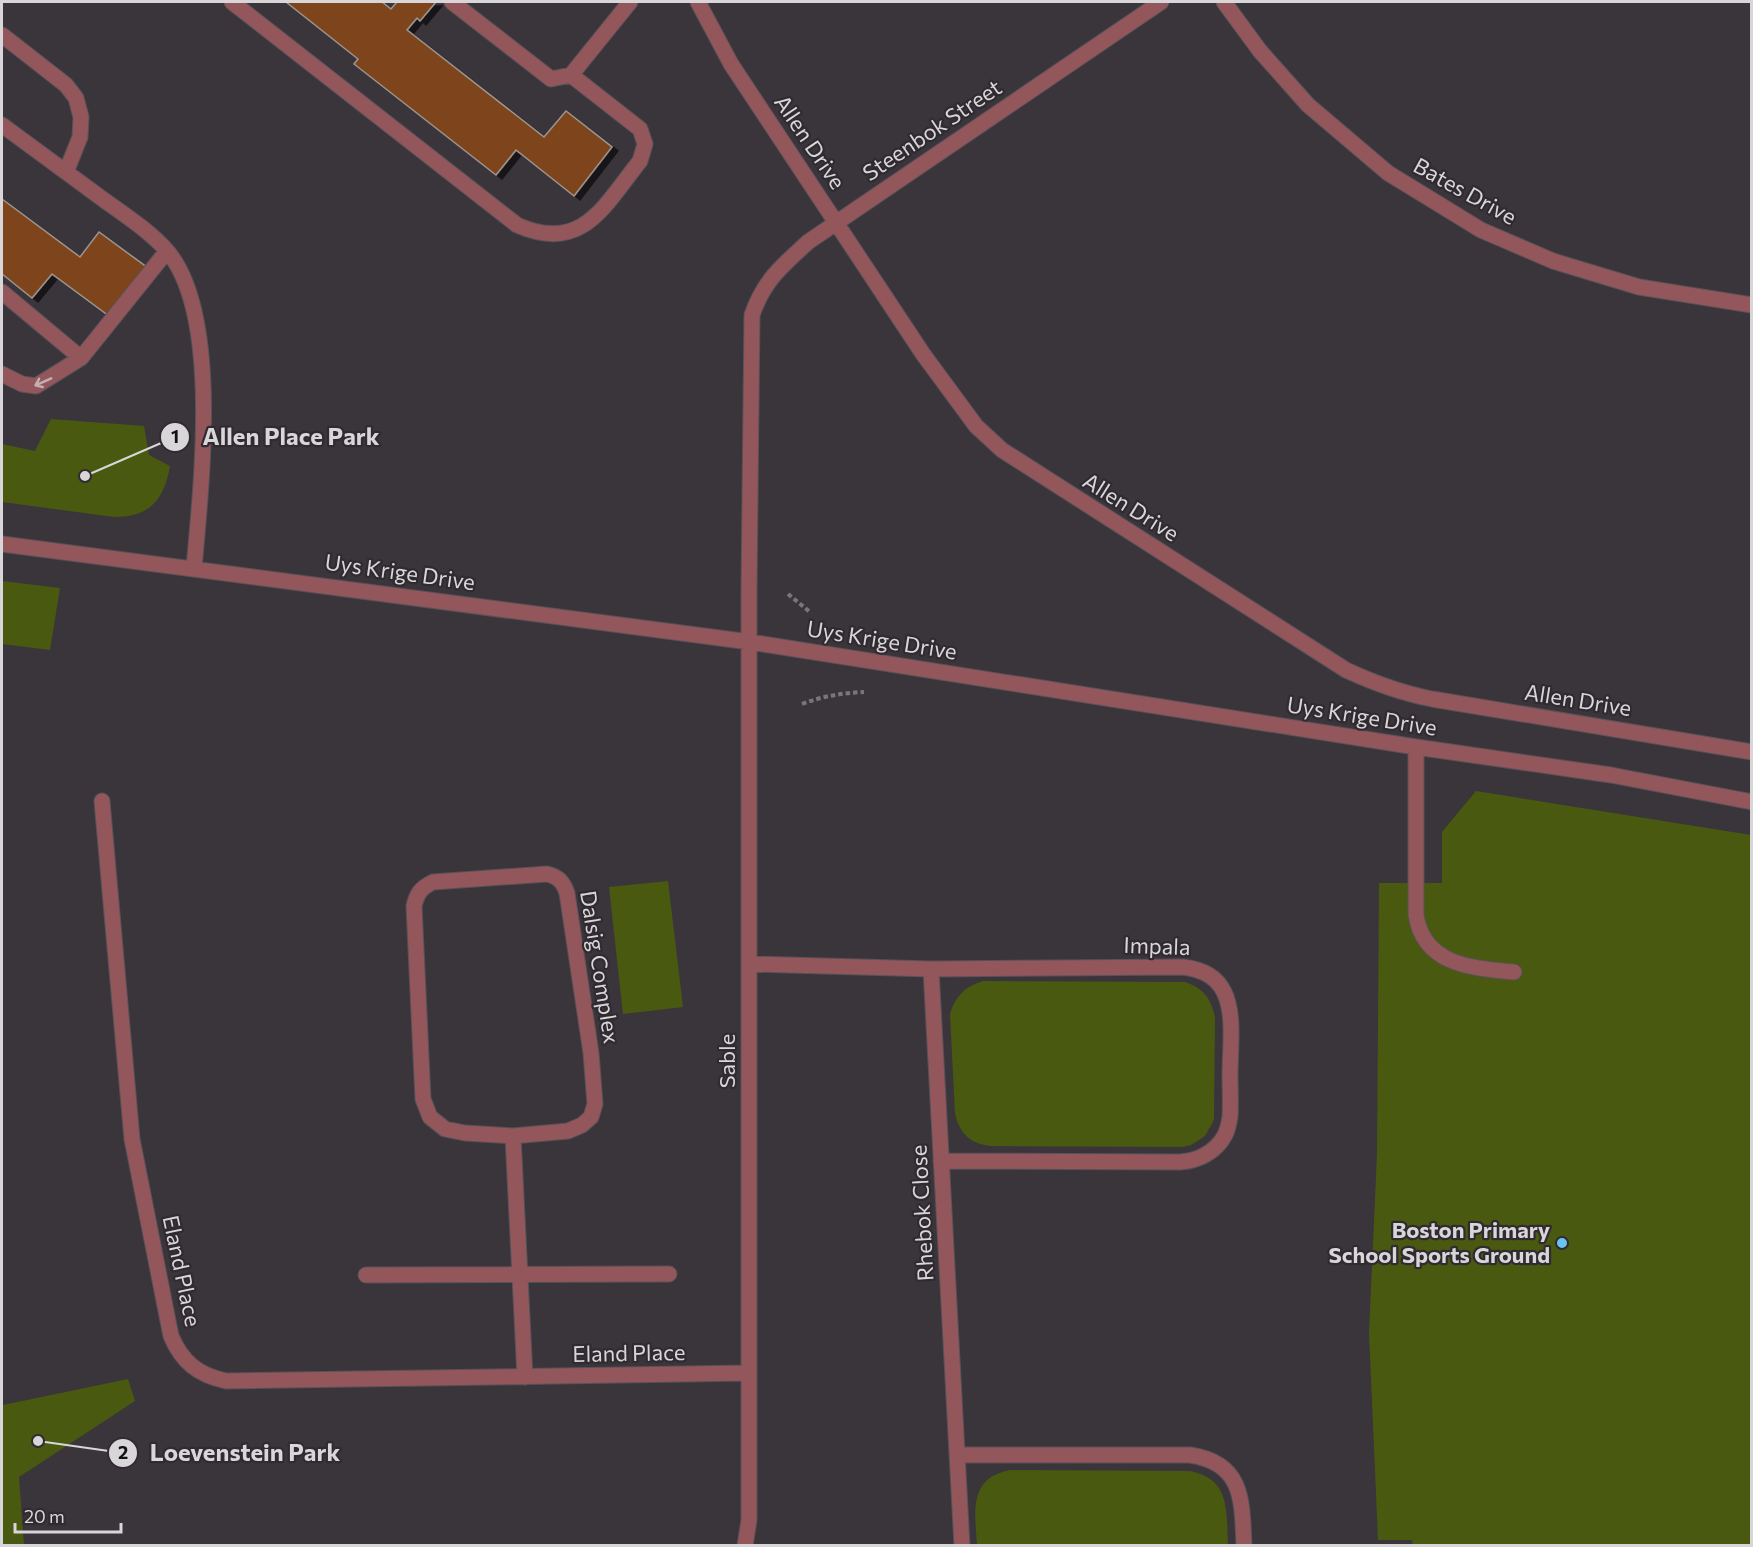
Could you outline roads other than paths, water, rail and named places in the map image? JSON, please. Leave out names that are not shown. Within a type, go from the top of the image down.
[{"type":"street","points":[[232,2],[517,225],[532,232],[549,235],[567,233],[593,219],[644,153],[645,144],[640,129],[572,75]]},
{"type":"street","points":[[452,2],[551,79],[572,75],[630,2]]},
{"type":"street","name":"Allen Drive","points":[[698,2],[731,64],[923,354],[976,426],[1002,450],[1346,670],[1393,690],[1432,699],[1752,752]]},
{"type":"street","name":"Steenbok Street","points":[[750,642],[752,315],[758,297],[767,282],[808,242],[836,222],[1161,2]]},
{"type":"street","name":"Bates Drive","points":[[1224,2],[1260,51],[1308,105],[1388,173],[1481,230],[1553,261],[1639,287],[1752,305]]},
{"type":"street","points":[[2,35],[66,85],[76,98],[81,117],[80,137],[66,172]]},
{"type":"street","points":[[2,125],[137,225],[167,251],[182,271],[195,309],[200,338],[204,427],[194,568]]},
{"type":"street","points":[[2,374],[22,384],[36,386],[81,358],[167,251]]},
{"type":"street","points":[[2,292],[81,358]]},
{"type":"street","name":"Uys Krige Drive","points":[[2,544],[750,642],[1416,747],[1611,775],[1752,802]]},
{"type":"street","name":"Sable","points":[[745,1545],[749,1520],[750,642]]},
{"type":"street","points":[[1416,747],[1416,915],[1418,928],[1431,949],[1443,957],[1477,969],[1514,972]]},
{"type":"street","name":"Eland Place","points":[[102,801],[132,1139],[171,1336],[176,1349],[196,1371],[210,1378],[226,1381],[748,1373]]},
{"type":"street","name":"Dalsig Complex","points":[[547,874],[557,877],[564,883],[591,1053],[595,1104],[591,1117],[582,1125],[568,1131],[513,1136],[465,1133],[445,1129],[430,1117],[423,1099],[414,906],[417,893],[424,886],[434,882],[547,874]]},
{"type":"street","name":"Impala","points":[[749,964],[931,969],[1183,967],[1207,973],[1224,992],[1230,1015],[1230,1117],[1228,1127],[1218,1145],[1201,1158],[1180,1162],[941,1161]]},
{"type":"street","name":"Rhebok Close","points":[[931,969],[962,1545]]},
{"type":"street","points":[[513,1136],[525,1377]]},
{"type":"street","points":[[366,1275],[669,1275]]},
{"type":"street","points":[[957,1455],[1190,1455],[1205,1457],[1230,1474],[1236,1483],[1242,1506],[1244,1545]]},
{"type":"place","name":"Allen Place Park","points":[[85,476]]},
{"type":"place","name":"Boston Primary School Sports Ground","points":[[1562,1243]]},
{"type":"place","name":"Loevenstein Park","points":[[38,1441]]}]
